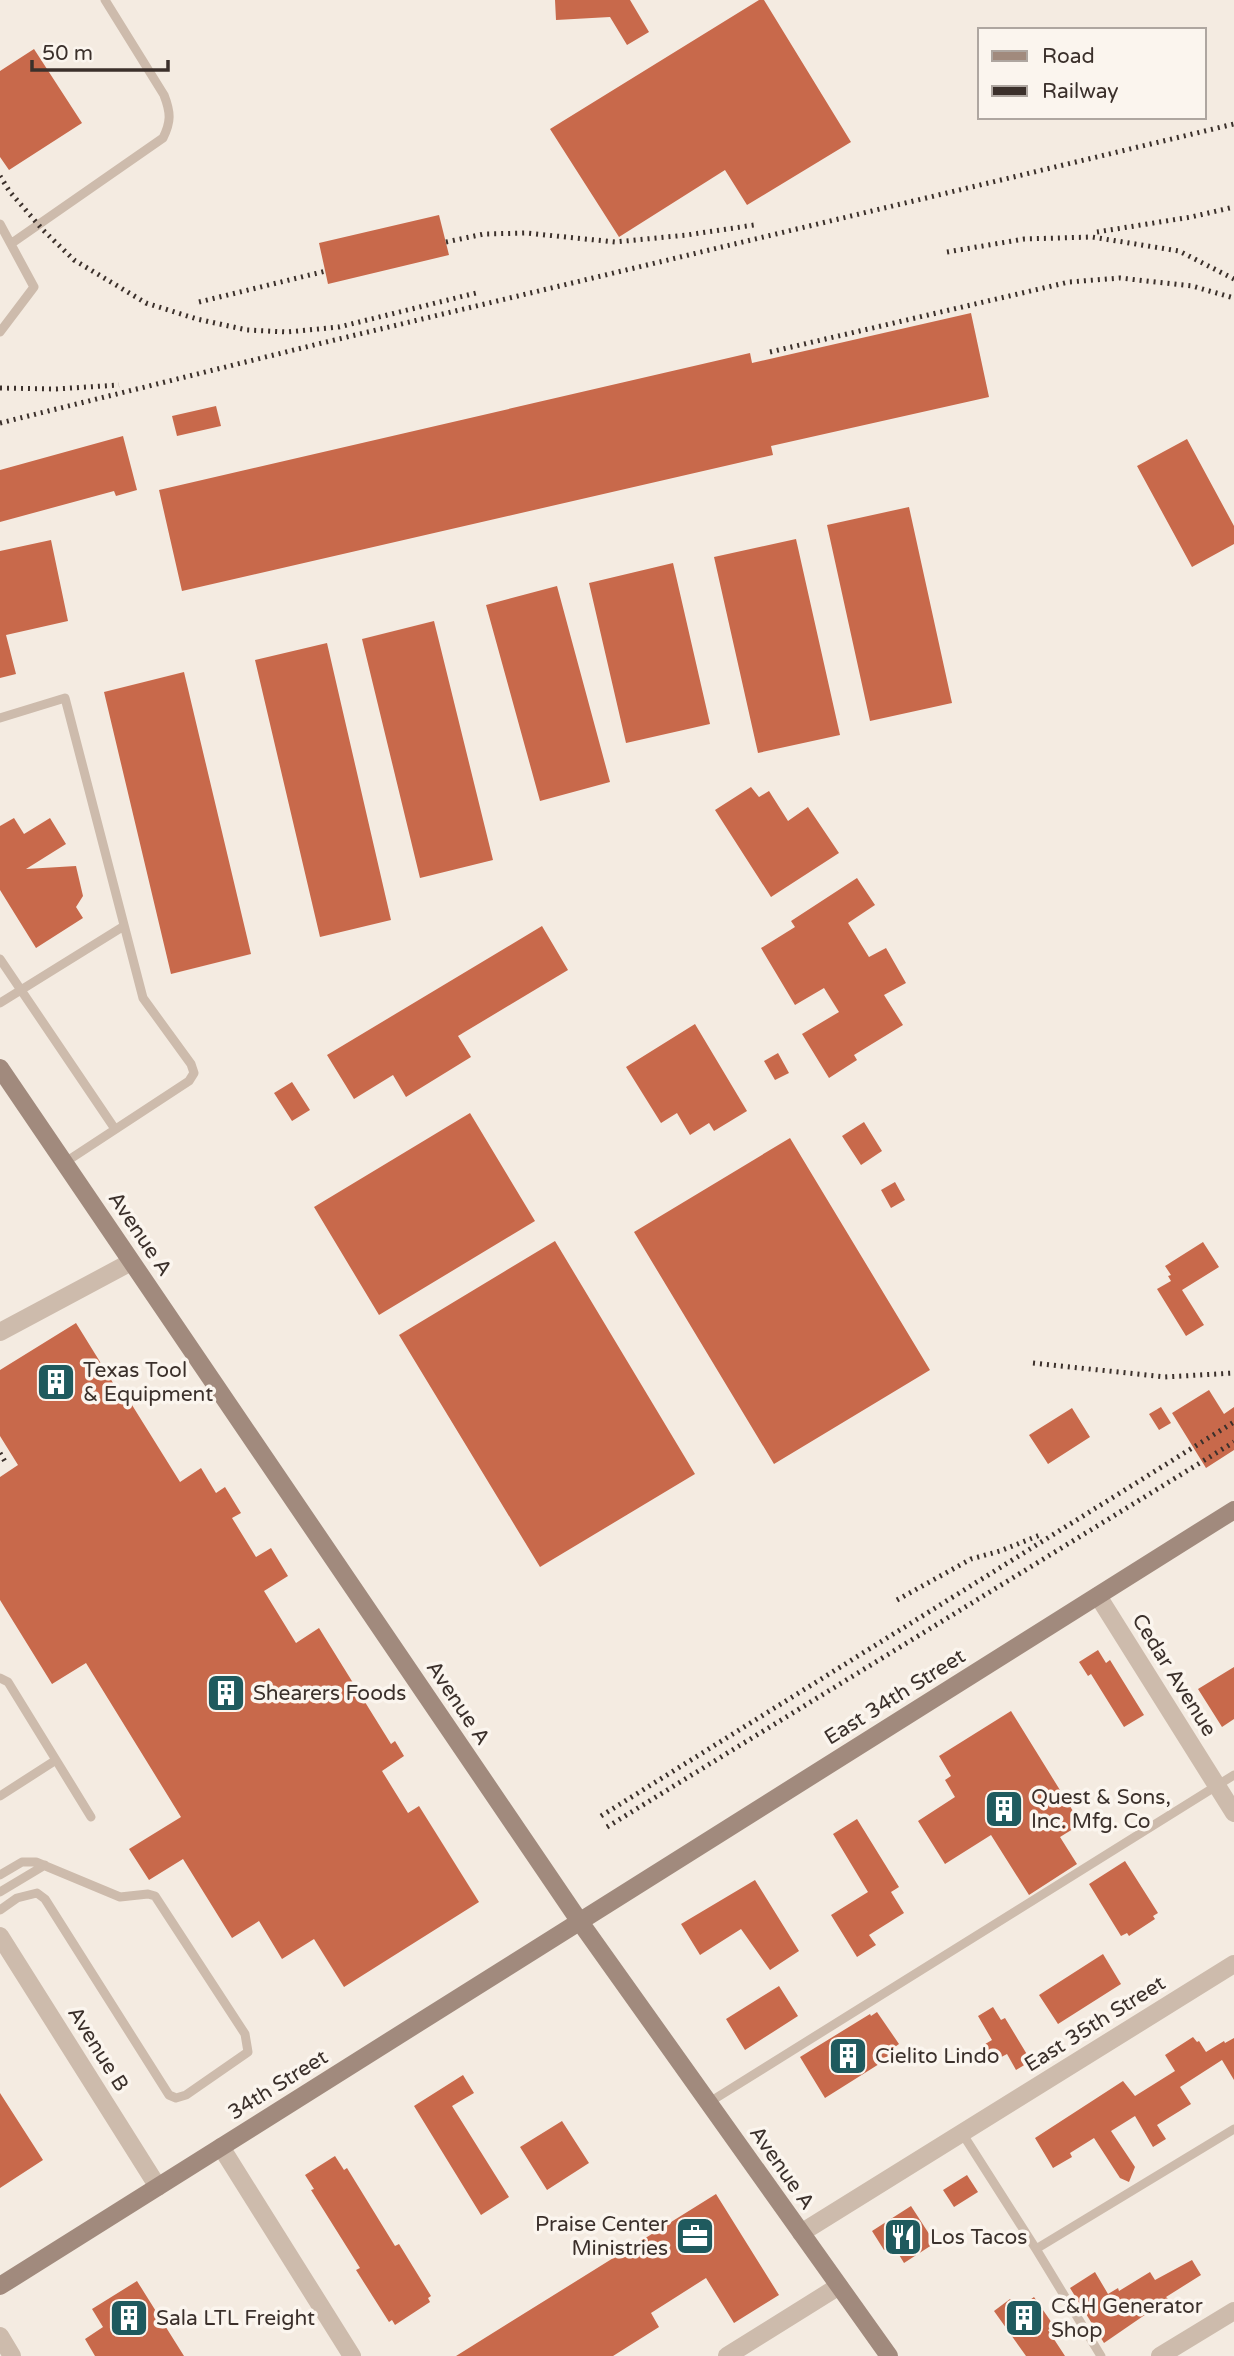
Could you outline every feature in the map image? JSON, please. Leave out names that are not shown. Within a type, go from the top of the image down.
[{"type":"main road","name":"Avenue A","points":[[0,1068],[580,1922],[889,2356]]},
{"type":"main road","name":"East 34th Street","points":[[580,1922],[1234,1510]]},
{"type":"main road","name":"34th Street","points":[[0,2286],[580,1922]]},
{"type":"street","points":[[0,1332],[131,1262]]},
{"type":"street","name":"Cedar Avenue","points":[[1098,1596],[1234,1813]]},
{"type":"street","name":"Avenue B","points":[[0,1936],[158,2187]]},
{"type":"street","name":"East 35th Street","points":[[801,2233],[1234,1964]]},
{"type":"street","points":[[221,2147],[352,2356]]},
{"type":"street","points":[[727,2356],[839,2286]]},
{"type":"street","points":[[1160,2356],[1234,2311]]},
{"type":"street","points":[[0,2336],[12,2356]]},
{"type":"lane","points":[[12,243],[163,138],[171,123],[164,95],[105,0]]},
{"type":"lane","points":[[0,224],[34,287],[0,332]]},
{"type":"lane","points":[[0,718],[65,698],[143,998],[191,1064],[194,1073],[189,1081],[64,1163]]},
{"type":"lane","points":[[0,1003],[124,926]]},
{"type":"lane","points":[[0,958],[115,1129]]},
{"type":"lane","points":[[0,1678],[8,1682],[91,1817]]},
{"type":"lane","points":[[0,1796],[56,1760]]},
{"type":"lane","points":[[708,2103],[1234,1775]]},
{"type":"lane","points":[[0,1875],[22,1862],[36,1862],[120,1897],[148,1894],[155,1896],[245,2034],[248,2052],[186,2095],[176,2098],[169,2095],[45,1899],[37,1893],[28,1893],[0,1910]]},
{"type":"lane","points":[[0,1892],[45,1865]]},
{"type":"lane","points":[[1036,2249],[1234,2129]]},
{"type":"lane","points":[[962,2133],[1101,2356]]},
{"type":"building","points":[[555,0],[630,0],[649,32],[627,45],[610,17],[556,20]]},
{"type":"building","points":[[759,0],[764,0],[851,142],[747,205],[725,170],[619,237],[550,129]]},
{"type":"building","points":[[34,49],[82,123],[9,170],[0,157],[0,71]]},
{"type":"building","points":[[439,215],[449,255],[328,284],[319,243]]},
{"type":"building","points":[[971,313],[989,397],[771,446],[773,455],[182,591],[159,490],[750,353],[752,363]]},
{"type":"building","points":[[216,406],[221,426],[177,436],[172,416]]},
{"type":"building","points":[[123,436],[137,490],[116,496],[114,491],[0,522],[0,470]]},
{"type":"building","points":[[1187,439],[1234,526],[1234,544],[1192,567],[1137,466]]},
{"type":"building","points":[[909,507],[952,703],[870,721],[827,525]]},
{"type":"building","points":[[796,539],[840,735],[758,753],[714,557]]},
{"type":"building","points":[[51,540],[68,621],[6,635],[16,674],[0,678],[0,551]]},
{"type":"building","points":[[673,563],[710,724],[626,743],[589,583]]},
{"type":"building","points":[[557,586],[610,782],[540,801],[486,605]]},
{"type":"building","points":[[434,621],[493,860],[420,878],[362,639]]},
{"type":"building","points":[[327,643],[391,920],[320,937],[255,660]]},
{"type":"building","points":[[184,672],[251,954],[171,974],[104,692]]},
{"type":"building","points":[[751,787],[759,797],[769,791],[788,821],[808,807],[839,853],[771,897],[715,810]]},
{"type":"building","points":[[14,818],[24,834],[50,818],[66,844],[26,869],[76,866],[83,896],[76,907],[83,918],[36,948],[0,890],[0,826]]},
{"type":"building","points":[[857,878],[875,905],[848,923],[869,957],[886,948],[906,983],[884,995],[903,1025],[854,1055],[857,1060],[829,1078],[802,1034],[839,1012],[824,988],[795,1005],[761,948],[795,927],[791,921]]},
{"type":"building","points":[[542,926],[568,970],[458,1036],[471,1057],[406,1097],[393,1075],[354,1099],[327,1055]]},
{"type":"building","points":[[695,1024],[747,1111],[714,1131],[709,1123],[690,1135],[677,1113],[661,1123],[626,1067]]},
{"type":"building","points":[[778,1053],[789,1073],[775,1080],[764,1061]]},
{"type":"building","points":[[292,1082],[310,1110],[292,1121],[274,1093]]},
{"type":"building","points":[[470,1113],[535,1221],[379,1315],[314,1207]]},
{"type":"building","points":[[864,1122],[882,1151],[861,1165],[842,1136]]},
{"type":"building","points":[[790,1138],[930,1370],[774,1464],[634,1232]]},
{"type":"building","points":[[895,1182],[905,1200],[891,1208],[881,1190]]},
{"type":"building","points":[[555,1241],[695,1474],[540,1567],[399,1335]]},
{"type":"building","points":[[1203,1242],[1219,1267],[1182,1290],[1204,1325],[1186,1336],[1157,1289],[1171,1281],[1168,1276],[1171,1275],[1165,1266]]},
{"type":"building","name":"Shearers Foods","points":[[76,1323],[123,1399],[127,1397],[180,1482],[201,1468],[216,1493],[225,1487],[241,1513],[232,1518],[256,1557],[271,1548],[288,1576],[264,1591],[296,1643],[319,1628],[391,1744],[395,1741],[404,1756],[382,1771],[408,1813],[419,1806],[479,1902],[344,1987],[314,1939],[282,1959],[259,1921],[232,1938],[183,1859],[149,1880],[129,1849],[181,1817],[86,1663],[52,1684],[0,1600],[0,1477],[18,1465],[0,1436],[0,1370]]},
{"type":"building","points":[[1209,1390],[1224,1414],[1234,1407],[1234,1450],[1206,1468],[1172,1413]]},
{"type":"building","points":[[1161,1407],[1171,1423],[1159,1430],[1149,1414]]},
{"type":"building","points":[[1072,1408],[1090,1437],[1048,1464],[1029,1435]]},
{"type":"building","points":[[1098,1650],[1106,1663],[1110,1660],[1144,1715],[1124,1727],[1091,1674],[1088,1676],[1079,1662]]},
{"type":"building","points":[[1234,1667],[1234,1719],[1222,1727],[1198,1689]]},
{"type":"building","name":"Quest & Sons, Inc. Mfg. Co","points":[[1011,1711],[1081,1824],[1060,1837],[1077,1864],[1029,1895],[991,1835],[945,1864],[918,1821],[955,1797],[945,1780],[951,1776],[939,1756]]},
{"type":"building","points":[[857,1819],[899,1887],[891,1892],[904,1913],[869,1935],[876,1945],[857,1957],[831,1915],[868,1892],[833,1834]]},
{"type":"building","points":[[1125,1861],[1158,1913],[1153,1916],[1155,1919],[1129,1936],[1127,1933],[1121,1936],[1089,1884]]},
{"type":"building","points":[[755,1880],[799,1951],[770,1970],[741,1929],[700,1955],[681,1924]]},
{"type":"building","points":[[1103,1954],[1121,1984],[1058,2024],[1039,1995]]},
{"type":"building","points":[[779,1986],[798,2016],[745,2050],[726,2019]]},
{"type":"building","points":[[993,2007],[1001,2020],[1005,2018],[1031,2061],[1016,2070],[1007,2054],[990,2063],[980,2047],[992,2040],[978,2016]]},
{"type":"building","name":"Cielito Lindo","points":[[877,2012],[899,2044],[892,2049],[895,2054],[825,2098],[800,2057]]},
{"type":"building","points":[[1193,2037],[1206,2052],[1234,2038],[1234,2080],[1222,2060],[1180,2087],[1191,2104],[1157,2125],[1166,2139],[1153,2147],[1135,2116],[1111,2131],[1135,2167],[1129,2182],[1120,2178],[1094,2138],[1070,2153],[1072,2157],[1053,2168],[1035,2138],[1123,2081],[1135,2096],[1175,2071],[1165,2055]]},
{"type":"building","points":[[463,2075],[474,2093],[452,2106],[509,2197],[481,2215],[414,2106]]},
{"type":"building","points":[[0,2093],[43,2160],[0,2188]]},
{"type":"building","points":[[562,2121],[589,2163],[547,2190],[520,2147]]},
{"type":"building","points":[[335,2156],[344,2170],[347,2168],[395,2246],[399,2244],[431,2296],[428,2298],[430,2302],[395,2325],[392,2320],[389,2322],[356,2270],[360,2268],[311,2190],[314,2189],[305,2175]]},
{"type":"building","points":[[967,2175],[978,2192],[954,2207],[943,2190]]},
{"type":"building","name":"Praise Center Ministries","points":[[716,2194],[779,2295],[734,2323],[706,2278],[651,2313],[659,2327],[613,2356],[456,2356]]},
{"type":"building","name":"Los Tacos","points":[[911,2206],[935,2243],[904,2263],[893,2245],[884,2250],[872,2231]]},
{"type":"building","points":[[1192,2260],[1201,2275],[1104,2343],[1070,2288],[1095,2272],[1108,2294],[1118,2288],[1119,2291],[1150,2272],[1155,2280]]},
{"type":"building","name":"Sala LTL Freight","points":[[137,2281],[184,2356],[95,2356],[85,2339],[103,2327],[92,2309]]},
{"type":"building","name":"C&H Generator Shop","points":[[1034,2297],[1054,2326],[1048,2330],[1065,2356],[1026,2356],[994,2311],[1010,2299],[1018,2309]]},
{"type":"railway","points":[[0,423],[1234,124]]},
{"type":"railway","points":[[0,176],[10,192],[43,230],[74,260],[146,303],[197,319],[247,330],[287,332],[339,327],[476,293]]},
{"type":"railway","points":[[1097,232],[1191,217],[1234,207]]},
{"type":"railway","points":[[446,242],[484,234],[526,233],[615,242],[754,225]]},
{"type":"railway","points":[[947,252],[1024,239],[1092,237],[1179,251],[1234,279]]},
{"type":"railway","points":[[199,302],[326,271]]},
{"type":"railway","points":[[770,352],[1069,282],[1120,278],[1192,286],[1234,298]]},
{"type":"railway","points":[[0,388],[56,389],[119,385]]},
{"type":"railway","points":[[1033,1363],[1165,1377],[1234,1373]]},
{"type":"railway","points":[[601,1816],[1234,1422]]},
{"type":"railway","points":[[607,1827],[1234,1442]]},
{"type":"railway","points":[[0,1453],[7,1465]]},
{"type":"railway","points":[[897,1600],[971,1559],[1040,1535]]},
{"type":"place","name":"Texas Tool & Equipment","points":[[56,1382]]},
{"type":"place","name":"Shearers Foods","points":[[226,1693]]},
{"type":"place","name":"Quest & Sons, Inc. Mfg. Co","points":[[1004,1809]]},
{"type":"place","name":"Cielito Lindo","points":[[848,2056]]},
{"type":"place","name":"Praise Center Ministries","points":[[695,2236]]},
{"type":"place","name":"Los Tacos","points":[[903,2237]]},
{"type":"place","name":"Sala LTL Freight","points":[[129,2318]]},
{"type":"place","name":"C&H Generator Shop","points":[[1024,2318]]}]
